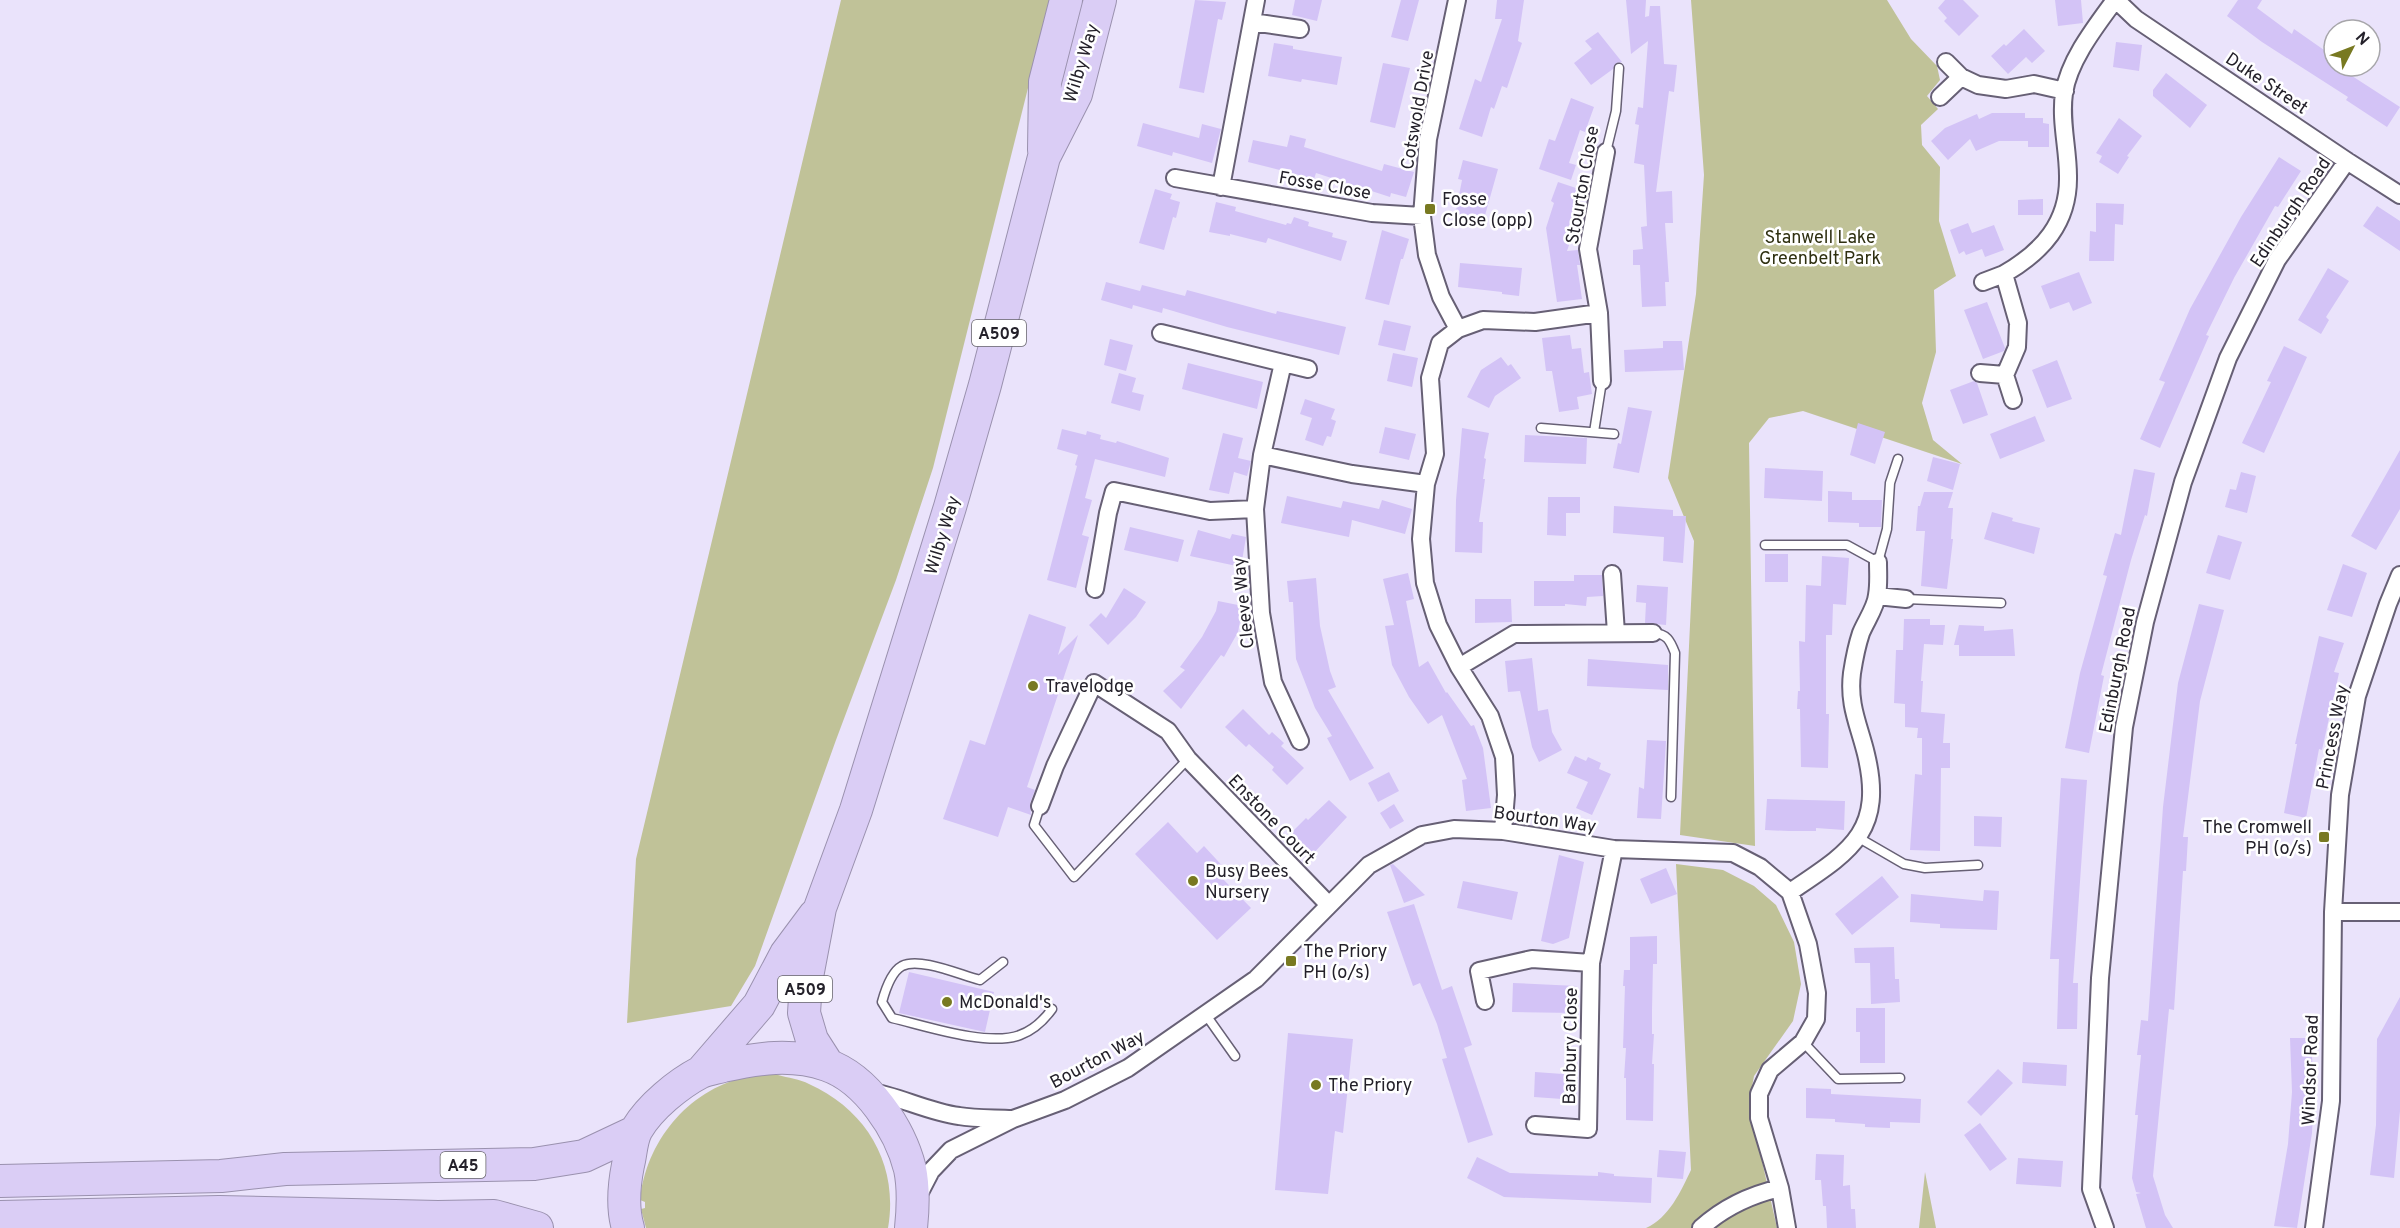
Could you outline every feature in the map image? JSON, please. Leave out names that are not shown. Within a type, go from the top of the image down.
[{"type":"highway","name":"Wilby Way","points":[[1044,157],[1045,82],[1066,0]]},
{"type":"highway","name":"Wilby Way","points":[[828,1065],[812,1040],[804,1013],[806,982],[820,908],[856,810],[950,507],[985,385],[1044,157],[1076,94],[1100,0]]},
{"type":"highway","name":"Wilby Way","points":[[702,1071],[759,1005],[786,954],[820,908]]},
{"type":"highway","points":[[628,1228],[624,1202],[625,1182],[635,1132],[645,1117],[671,1093],[702,1071],[756,1058],[799,1058],[828,1065],[864,1090],[898,1137],[910,1169],[912,1217]]},
{"type":"highway","name":"A45","points":[[0,1181],[221,1176],[285,1169],[534,1164],[584,1156],[635,1132]]},
{"type":"highway","points":[[0,1217],[219,1212],[450,1222],[494,1216],[537,1228]]},
{"type":"street","points":[[1221,187],[1256,0]]},
{"type":"street","name":"Cotswold Drive","points":[[1457,0],[1428,139],[1422,216],[1427,255],[1441,297],[1458,328]]},
{"type":"street","points":[[1983,282],[2004,274],[2027,260],[2050,236],[2064,209],[2068,176],[2063,129],[2064,91],[2077,59],[2093,30],[2115,0]]},
{"type":"street","name":"Duke Street","points":[[2115,0],[2136,19],[2400,195]]},
{"type":"street","points":[[1252,22],[1300,29]]},
{"type":"street","points":[[1946,62],[1961,77],[1978,85],[2006,89],[2034,84],[2064,91]]},
{"type":"street","points":[[1940,97],[1961,77]]},
{"type":"street","name":"Stourton Close","points":[[1602,381],[1599,313],[1588,249],[1606,152]]},
{"type":"street","name":"Edinburgh Road","points":[[2105,1228],[2091,1188],[2100,978],[2124,727],[2145,622],[2182,482],[2228,358],[2277,260],[2347,161]]},
{"type":"street","name":"Fosse Close","points":[[1175,178],[1372,213],[1422,216]]},
{"type":"street","points":[[2004,274],[2018,323],[2017,347],[2005,375],[2013,400]]},
{"type":"street","points":[[1503,831],[1506,795],[1504,758],[1490,716],[1459,667],[1438,625],[1425,583],[1421,538],[1426,484],[1434,454],[1430,378],[1440,343],[1458,328],[1483,320],[1535,322],[1599,313]]},
{"type":"street","points":[[1161,333],[1308,369]]},
{"type":"street","name":"Cleeve Way","points":[[1283,363],[1262,455],[1255,508],[1261,614],[1273,682],[1300,741]]},
{"type":"street","points":[[1980,373],[2005,375]]},
{"type":"street","points":[[1262,455],[1352,474],[1426,484]]},
{"type":"street","points":[[1095,589],[1114,491],[1210,511],[1255,508]]},
{"type":"street","points":[[1787,1228],[1780,1188],[1760,1118],[1760,1094],[1770,1070],[1803,1042],[1816,1019],[1817,993],[1808,944],[1790,892],[1833,862],[1859,838],[1869,816],[1871,789],[1866,754],[1853,714],[1852,674],[1860,636],[1877,596],[1878,562]]},
{"type":"street","points":[[1612,574],[1616,633]]},
{"type":"street","name":"Princess Way","points":[[2333,912],[2340,795],[2357,696],[2400,575]]},
{"type":"street","points":[[1877,596],[1906,599]]},
{"type":"street","points":[[1459,667],[1514,634],[1653,633]]},
{"type":"street","name":"Enstone Court","points":[[1040,806],[1055,766],[1094,683],[1167,731],[1188,759],[1329,905]]},
{"type":"street","name":"Bourton Way","points":[[912,1217],[931,1170],[951,1150],[1013,1119],[1065,1100],[1128,1068],[1256,979],[1369,865],[1422,835],[1454,829],[1503,831],[1614,849],[1733,853],[1760,867],[1790,892]]},
{"type":"street","name":"Banbury Close","points":[[1535,1125],[1588,1129],[1591,963],[1614,849]]},
{"type":"street","points":[[2333,912],[2400,912]]},
{"type":"street","name":"Windsor Road","points":[[2314,1228],[2331,1101],[2333,912]]},
{"type":"street","name":"Banbury Close","points":[[1485,1001],[1479,971],[1532,959],[1591,963]]},
{"type":"street","name":"Bourton Way","points":[[864,1090],[888,1094],[917,1106],[959,1116],[1013,1119]]},
{"type":"street","points":[[1701,1228],[1732,1205],[1759,1193],[1780,1188]]},
{"type":"lane","name":"Stourton Close","points":[[1606,152],[1616,111],[1619,68]]},
{"type":"lane","points":[[1593,432],[1602,381]]},
{"type":"lane","points":[[1541,428],[1614,434]]},
{"type":"lane","points":[[1765,545],[1847,545],[1878,562],[1887,529],[1890,483],[1898,459]]},
{"type":"lane","points":[[1906,599],[2001,603]]},
{"type":"lane","points":[[1653,633],[1670,639],[1674,653],[1671,797]]},
{"type":"lane","points":[[1040,806],[1034,825],[1074,877],[1188,759]]},
{"type":"lane","points":[[1859,838],[1904,864],[1925,868],[1978,865]]},
{"type":"lane","points":[[1003,962],[980,980],[915,962],[900,967],[886,987],[882,1002],[892,1018],[987,1040],[1019,1036],[1036,1026],[1052,1009]]},
{"type":"lane","points":[[1206,1015],[1235,1056]]},
{"type":"lane","points":[[1803,1042],[1838,1079],[1900,1078]]},
{"type":"green space","points":[[841,0],[1050,0],[933,468],[896,580],[755,966],[731,1006],[627,1023],[636,859]]},
{"type":"green space","name":"Stanwell Lake Greenbelt Park","points":[[1691,0],[1887,0],[1911,39],[1937,66],[1940,80],[1927,96],[1938,109],[1921,125],[1922,145],[1940,167],[1939,221],[1956,276],[1934,290],[1936,352],[1922,403],[1933,440],[1962,464],[1803,411],[1769,418],[1749,443],[1755,846],[1680,835],[1694,541],[1668,478],[1696,294],[1704,175]]},
{"type":"green space","points":[[1676,864],[1723,870],[1754,886],[1776,905],[1794,942],[1801,984],[1793,1021],[1754,1076],[1749,1103],[1777,1228],[1646,1228],[1668,1211],[1691,1170]]},
{"type":"green space","points":[[778,1075],[805,1082],[829,1095],[862,1124],[883,1162],[890,1205],[888,1228],[646,1228],[641,1209],[645,1208],[645,1202],[640,1200],[644,1179],[651,1158],[673,1122],[705,1094],[724,1084],[749,1076]]},
{"type":"green space","points":[[1925,1172],[1936,1228],[1919,1228]]},
{"type":"building","points":[[1195,0],[1226,2],[1222,20],[1218,19],[1204,93],[1179,88]]},
{"type":"building","points":[[1295,0],[1322,0],[1317,21],[1292,15]]},
{"type":"building","points":[[1401,0],[1419,0],[1408,41],[1391,37]]},
{"type":"building","points":[[1497,0],[1524,0],[1518,41],[1522,43],[1507,88],[1502,86],[1494,109],[1491,107],[1482,137],[1459,129],[1475,79],[1481,82],[1502,19],[1495,19]]},
{"type":"building","points":[[1626,0],[1646,0],[1645,17],[1649,16],[1650,6],[1660,6],[1664,64],[1677,65],[1674,92],[1669,91],[1656,192],[1672,191],[1673,223],[1665,223],[1669,282],[1665,282],[1666,306],[1642,307],[1640,265],[1633,265],[1633,250],[1643,249],[1641,227],[1647,226],[1644,165],[1634,163],[1639,125],[1635,124],[1638,107],[1643,108],[1648,41],[1631,54]]},
{"type":"building","points":[[1945,0],[1963,0],[1979,16],[1959,36],[1944,21],[1947,18],[1938,8]]},
{"type":"building","points":[[2055,0],[2081,0],[2083,23],[2058,26]]},
{"type":"building","points":[[2238,0],[2262,0],[2257,8],[2292,34],[2294,29],[2322,49],[2322,78],[2355,78],[2400,107],[2387,127],[2346,100],[2348,97],[2262,42],[2227,16]]},
{"type":"building","points":[[2024,29],[2045,51],[2032,63],[2026,57],[2008,74],[1991,56]]},
{"type":"building","points":[[1598,32],[1622,62],[1616,63],[1613,69],[1591,85],[1574,63],[1592,49],[1585,41]]},
{"type":"building","points":[[2116,42],[2142,45],[2139,71],[2113,67]]},
{"type":"building","points":[[1274,43],[1293,46],[1293,49],[1342,57],[1337,85],[1268,76]]},
{"type":"building","points":[[1383,63],[1410,68],[1395,128],[1370,122]]},
{"type":"building","points":[[2166,73],[2207,105],[2190,128],[2153,96],[2153,90]]},
{"type":"building","points":[[1571,98],[1594,107],[1585,132],[1580,130],[1569,163],[1576,165],[1571,180],[1539,169],[1549,139],[1555,141]]},
{"type":"building","points":[[1992,113],[2025,113],[2025,118],[2043,118],[2043,123],[2049,124],[2049,147],[2028,147],[2028,141],[1999,141],[1976,151],[1970,139],[1948,160],[1931,141],[1945,128],[1977,114],[1979,119]]},
{"type":"building","points":[[2119,118],[2142,136],[2127,156],[2129,157],[2118,174],[2099,162],[2102,156],[2096,153]]},
{"type":"building","points":[[1143,123],[1199,138],[1202,124],[1221,129],[1212,163],[1173,152],[1172,156],[1137,146]]},
{"type":"building","points":[[1290,135],[1306,139],[1304,147],[1382,171],[1384,164],[1414,172],[1406,197],[1391,193],[1390,197],[1316,173],[1313,182],[1299,175],[1248,162],[1253,140],[1287,147]]},
{"type":"building","points":[[2279,157],[2301,171],[2278,207],[2275,206],[2234,278],[2206,335],[2209,336],[2160,448],[2140,439],[2165,382],[2159,380],[2190,309],[2241,217]]},
{"type":"building","points":[[1463,160],[1498,169],[1482,226],[1463,222],[1464,218],[1455,216],[1462,180],[1458,179]]},
{"type":"building","points":[[1558,182],[1582,190],[1568,228],[1574,230],[1567,251],[1578,250],[1580,265],[1577,265],[1582,299],[1557,302],[1546,228],[1554,203],[1551,201]]},
{"type":"building","points":[[1155,189],[1172,194],[1170,199],[1180,202],[1176,218],[1173,217],[1164,250],[1139,243]]},
{"type":"building","points":[[2043,199],[2043,215],[2018,215],[2018,200]]},
{"type":"building","points":[[1216,202],[1236,207],[1235,211],[1286,225],[1291,224],[1294,217],[1309,222],[1308,226],[1333,233],[1332,237],[1347,241],[1341,261],[1268,238],[1266,243],[1230,234],[1230,236],[1209,232]]},
{"type":"building","points":[[2096,203],[2124,204],[2123,225],[2115,224],[2114,261],[2089,261],[2090,231],[2096,232]]},
{"type":"building","points":[[2377,206],[2400,221],[2400,251],[2363,226]]},
{"type":"building","points":[[1968,223],[1972,233],[1994,225],[2004,250],[1985,257],[1982,249],[1966,255],[1964,251],[1959,254],[1950,230]]},
{"type":"building","points":[[1382,230],[1409,239],[1403,259],[1401,259],[1389,305],[1365,299]]},
{"type":"building","points":[[1460,263],[1522,268],[1519,296],[1458,287]]},
{"type":"building","points":[[2328,268],[2349,281],[2326,317],[2329,320],[2321,334],[2298,320]]},
{"type":"building","points":[[2079,272],[2092,303],[2073,311],[2069,302],[2050,309],[2041,286]]},
{"type":"building","points":[[1106,282],[1140,291],[1142,285],[1185,296],[1187,290],[1276,314],[1277,311],[1346,327],[1339,355],[1227,327],[1163,308],[1162,313],[1133,305],[1132,309],[1101,300]]},
{"type":"building","points":[[1987,302],[2005,348],[2004,351],[1983,359],[1964,310]]},
{"type":"building","points":[[1384,320],[1411,326],[1405,351],[1378,345]]},
{"type":"building","points":[[1570,335],[1572,349],[1581,348],[1584,373],[1589,372],[1592,394],[1577,397],[1579,409],[1559,412],[1552,371],[1546,371],[1542,338]]},
{"type":"building","points":[[1110,339],[1133,345],[1126,371],[1104,365]]},
{"type":"building","points":[[1663,341],[1682,341],[1684,370],[1625,372],[1624,350],[1663,348]]},
{"type":"building","points":[[2284,346],[2307,357],[2264,453],[2242,443],[2271,382],[2267,381]]},
{"type":"building","points":[[1393,353],[1418,358],[1412,387],[1387,381]]},
{"type":"building","points":[[1501,357],[1508,366],[1511,364],[1521,378],[1495,396],[1489,408],[1467,397],[1481,370]]},
{"type":"building","points":[[2057,360],[2072,399],[2047,408],[2032,370]]},
{"type":"building","points":[[1188,363],[1263,382],[1257,409],[1182,389]]},
{"type":"building","points":[[1119,373],[1136,378],[1132,392],[1144,395],[1140,411],[1111,403]]},
{"type":"building","points":[[1974,381],[1977,383],[1988,415],[1963,424],[1950,390]]},
{"type":"building","points":[[1305,399],[1335,409],[1331,419],[1336,421],[1331,437],[1327,436],[1323,446],[1305,440],[1312,418],[1300,414]]},
{"type":"building","points":[[1628,407],[1652,411],[1639,473],[1613,468],[1618,443],[1621,444]]},
{"type":"building","points":[[2035,416],[2045,441],[2000,459],[1990,434]]},
{"type":"building","points":[[1858,423],[1885,432],[1875,464],[1850,455]]},
{"type":"building","points":[[1385,427],[1416,434],[1409,460],[1379,453]]},
{"type":"building","points":[[1462,428],[1489,433],[1484,458],[1486,459],[1483,479],[1485,479],[1479,522],[1483,522],[1482,553],[1455,552],[1456,500]]},
{"type":"building","points":[[1062,429],[1086,435],[1087,431],[1101,435],[1100,439],[1116,443],[1117,441],[1169,458],[1165,477],[1095,459],[1085,498],[1092,500],[1082,535],[1089,537],[1076,588],[1047,580],[1077,466],[1075,465],[1078,455],[1057,449]]},
{"type":"building","points":[[1223,433],[1243,438],[1238,458],[1251,461],[1247,476],[1234,472],[1229,494],[1209,490]]},
{"type":"building","points":[[1525,435],[1587,438],[1586,464],[1524,462]]},
{"type":"building","points":[[2400,450],[2400,509],[2376,550],[2351,536]]},
{"type":"building","points":[[1933,457],[1960,464],[1953,490],[1927,481]]},
{"type":"building","points":[[1765,468],[1823,471],[1822,501],[1764,498]]},
{"type":"building","points":[[2134,469],[2155,473],[2147,516],[2145,515],[2131,560],[2101,675],[2104,676],[2089,753],[2065,748],[2080,673],[2107,576],[2103,575],[2115,533],[2121,535]]},
{"type":"building","points":[[2241,472],[2256,476],[2247,513],[2225,507],[2230,489],[2236,490]]},
{"type":"building","points":[[1828,491],[1852,492],[1852,500],[1882,500],[1881,527],[1859,527],[1859,523],[1828,522]]},
{"type":"building","points":[[1924,492],[1953,492],[1948,508],[1953,508],[1951,539],[1953,539],[1947,589],[1921,586],[1925,531],[1916,531],[1918,506],[1920,506]]},
{"type":"building","points":[[1287,496],[1341,508],[1343,501],[1379,509],[1382,500],[1412,509],[1405,534],[1352,520],[1349,537],[1281,523]]},
{"type":"building","points":[[1548,497],[1580,497],[1580,513],[1566,513],[1566,536],[1547,535]]},
{"type":"building","points":[[1614,506],[1673,510],[1673,516],[1686,516],[1683,563],[1663,561],[1664,537],[1613,533]]},
{"type":"building","points":[[1992,512],[2013,518],[2012,521],[2040,528],[2034,554],[1984,539]]},
{"type":"building","points":[[1130,527],[1184,540],[1178,562],[1124,550]]},
{"type":"building","points":[[1198,530],[1230,539],[1232,534],[1246,537],[1241,567],[1190,556]]},
{"type":"building","points":[[2218,535],[2242,542],[2230,580],[2206,573]]},
{"type":"building","points":[[1765,554],[1788,554],[1788,582],[1765,582]]},
{"type":"building","points":[[1822,556],[1849,558],[1846,605],[1833,604],[1832,635],[1826,635],[1826,714],[1829,714],[1828,768],[1801,767],[1800,709],[1797,709],[1798,691],[1800,691],[1799,641],[1805,642],[1806,585],[1821,586]]},
{"type":"building","points":[[2343,564],[2367,573],[2352,617],[2327,610]]},
{"type":"building","points":[[1408,573],[1414,599],[1406,601],[1419,667],[1428,661],[1446,693],[1471,726],[1474,725],[1483,748],[1491,808],[1466,811],[1462,780],[1467,779],[1442,715],[1428,724],[1409,697],[1392,665],[1385,626],[1394,625],[1383,579]]},
{"type":"building","points":[[1574,575],[1602,575],[1603,596],[1587,597],[1586,606],[1565,604],[1565,606],[1534,606],[1534,581],[1574,581]]},
{"type":"building","points":[[1316,578],[1320,626],[1336,687],[1328,690],[1374,768],[1350,781],[1327,738],[1332,736],[1315,708],[1296,659],[1293,602],[1289,602],[1287,581]]},
{"type":"building","points":[[1637,585],[1668,587],[1666,625],[1645,623],[1646,603],[1636,602]]},
{"type":"building","points":[[1124,588],[1146,602],[1136,617],[1108,645],[1089,625],[1101,613],[1106,618]]},
{"type":"building","points":[[1475,599],[1511,599],[1512,622],[1475,623]]},
{"type":"building","points":[[1218,601],[1243,606],[1238,632],[1224,657],[1221,655],[1181,709],[1163,691],[1185,670],[1180,667],[1202,637],[1216,611]]},
{"type":"building","points":[[2199,604],[2224,610],[2200,701],[2183,837],[2188,837],[2186,871],[2183,871],[2174,1010],[2169,1009],[2153,1176],[2165,1215],[2173,1228],[2146,1228],[2136,1194],[2141,1193],[2136,1192],[2132,1178],[2141,1055],[2137,1055],[2141,1020],[2148,1021],[2163,807],[2178,683]]},
{"type":"building","name":"Travelodge","points":[[1029,614],[1066,627],[1058,655],[1078,635],[1027,787],[1035,790],[1030,803],[1031,815],[1008,807],[998,837],[943,819],[970,740],[985,745]]},
{"type":"building","points":[[1904,619],[1930,619],[1930,625],[1945,625],[1943,645],[1924,644],[1921,681],[1923,681],[1921,712],[1945,714],[1943,743],[1950,743],[1950,768],[1941,768],[1940,851],[1910,850],[1915,774],[1922,775],[1922,738],[1917,738],[1918,728],[1905,727],[1905,704],[1894,703],[1896,650],[1903,650]]},
{"type":"building","points":[[1959,625],[1984,626],[1984,631],[2013,629],[2015,656],[1959,656],[1959,645],[1954,645]]},
{"type":"building","points":[[2319,636],[2344,643],[2334,672],[2339,673],[2322,750],[2319,749],[2306,818],[2284,813],[2297,744],[2295,744]]},
{"type":"building","points":[[1532,658],[1538,711],[1548,709],[1552,732],[1562,750],[1539,762],[1532,747],[1520,691],[1508,692],[1505,661]]},
{"type":"building","points":[[1588,659],[1668,665],[1668,690],[1587,686]]},
{"type":"building","points":[[1243,709],[1269,735],[1272,732],[1284,743],[1281,746],[1304,768],[1287,785],[1272,770],[1274,767],[1249,744],[1246,747],[1225,727]]},
{"type":"building","points":[[1647,740],[1666,741],[1661,819],[1637,818],[1639,787],[1644,789]]},
{"type":"building","points":[[1575,756],[1586,761],[1588,757],[1601,763],[1599,769],[1611,774],[1592,815],[1576,808],[1588,782],[1567,773]]},
{"type":"building","points":[[1389,772],[1399,791],[1378,802],[1368,783]]},
{"type":"building","points":[[2061,778],[2087,780],[2073,983],[2078,983],[2077,1029],[2057,1029],[2059,959],[2050,959]]},
{"type":"building","points":[[1767,799],[1845,801],[1844,830],[1816,828],[1816,831],[1765,830]]},
{"type":"building","points":[[1329,800],[1347,817],[1312,855],[1291,833]]},
{"type":"building","points":[[1394,804],[1404,821],[1390,829],[1380,813]]},
{"type":"building","points":[[1974,816],[2002,817],[2001,847],[1974,846]]},
{"type":"building","name":"Busy Bees Nursery","points":[[1168,822],[1197,853],[1204,846],[1228,872],[1222,878],[1251,908],[1217,940],[1135,854]]},
{"type":"building","points":[[1559,855],[1584,862],[1569,938],[1553,944],[1541,941]]},
{"type":"building","points":[[1393,864],[1425,895],[1404,903],[1390,865]]},
{"type":"building","points":[[1666,868],[1677,894],[1651,904],[1640,879]]},
{"type":"building","points":[[1882,876],[1899,897],[1852,935],[1835,914]]},
{"type":"building","points":[[1463,881],[1518,892],[1512,920],[1457,908]]},
{"type":"building","points":[[1984,890],[1999,891],[1997,930],[1940,928],[1940,924],[1910,922],[1911,894],[1983,901]]},
{"type":"building","points":[[1414,904],[1442,990],[1452,986],[1472,1045],[1464,1048],[1493,1135],[1468,1143],[1442,1059],[1447,1058],[1437,1024],[1420,983],[1413,986],[1387,912]]},
{"type":"building","points":[[1657,936],[1657,964],[1653,964],[1652,1010],[1653,1121],[1626,1120],[1626,1078],[1624,1078],[1626,1048],[1623,1048],[1624,970],[1630,970],[1630,937]]},
{"type":"building","points":[[1894,947],[1895,979],[1899,979],[1900,1002],[1871,1004],[1870,963],[1855,963],[1854,948]]},
{"type":"building","name":"McDonald's","points":[[909,972],[994,992],[985,1032],[899,1013]]},
{"type":"building","points":[[1513,983],[1577,986],[1576,1013],[1512,1012]]},
{"type":"building","points":[[2400,997],[2400,1111],[2394,1178],[2370,1175],[2376,1125],[2377,1039]]},
{"type":"building","points":[[1856,1008],[1885,1008],[1885,1063],[1860,1063],[1860,1032],[1856,1032]]},
{"type":"building","name":"The Priory","points":[[1288,1033],[1353,1039],[1343,1133],[1335,1131],[1328,1194],[1275,1190]]},
{"type":"building","points":[[2290,1038],[2311,1038],[2314,1093],[2312,1133],[2297,1228],[2274,1226],[2288,1144],[2292,1092]]},
{"type":"building","points":[[2023,1062],[2067,1065],[2066,1086],[2022,1083]]},
{"type":"building","points":[[1998,1069],[2013,1083],[1981,1116],[1967,1102]]},
{"type":"building","points":[[1535,1072],[1577,1075],[1576,1100],[1534,1097]]},
{"type":"building","points":[[1806,1088],[1831,1089],[1831,1094],[1921,1099],[1920,1123],[1890,1122],[1890,1128],[1865,1127],[1865,1124],[1835,1122],[1835,1119],[1806,1118]]},
{"type":"building","points":[[1980,1123],[2007,1159],[1990,1171],[1964,1135]]},
{"type":"building","points":[[1659,1150],[1686,1152],[1683,1179],[1657,1177]]},
{"type":"building","points":[[1816,1154],[1844,1155],[1843,1186],[1850,1185],[1851,1209],[1855,1209],[1856,1228],[1827,1228],[1821,1180],[1815,1180]]},
{"type":"building","points":[[1477,1157],[1510,1173],[1598,1176],[1598,1172],[1614,1174],[1614,1176],[1652,1178],[1651,1203],[1504,1197],[1467,1178]]},
{"type":"building","points":[[2018,1158],[2063,1161],[2061,1187],[2016,1184]]},
{"type":"place","name":"Fosse Close (opp)","points":[[1430,209]]},
{"type":"place","name":"Travelodge","points":[[1033,686]]},
{"type":"place","name":"The Cromwell PH (o/s)","points":[[2324,837]]},
{"type":"place","name":"Busy Bees Nursery","points":[[1193,881]]},
{"type":"place","name":"The Priory PH (o/s)","points":[[1291,961]]},
{"type":"place","name":"McDonald's","points":[[947,1002]]},
{"type":"place","name":"The Priory","points":[[1316,1085]]}]
